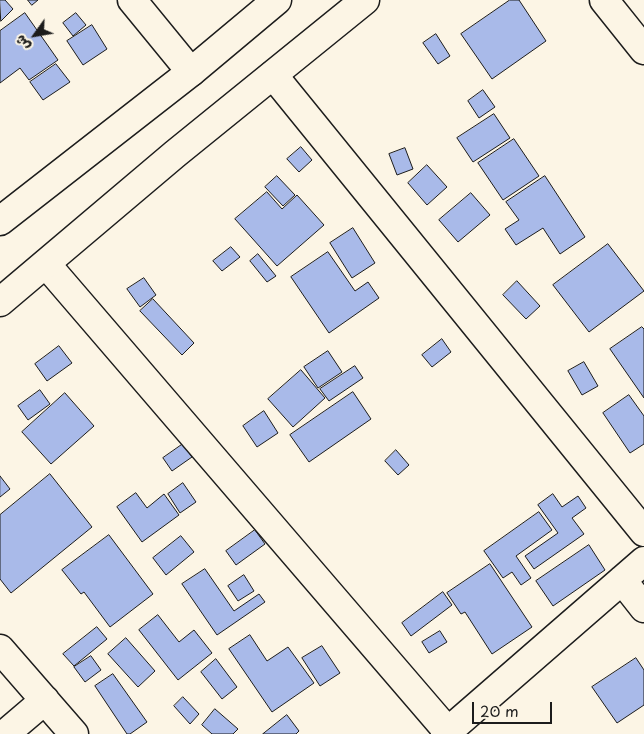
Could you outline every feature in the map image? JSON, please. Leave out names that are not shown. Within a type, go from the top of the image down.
[{"type":"street","points":[[132,0],[191,72]]},
{"type":"street","points":[[0,221],[191,72],[277,0]]},
{"type":"street","points":[[0,302],[174,154],[365,0]]},
{"type":"street","points":[[604,0],[644,50]]},
{"type":"street","points":[[273,75],[644,532]]},
{"type":"street","points":[[46,264],[448,733],[644,561]]},
{"type":"street","points":[[622,580],[644,608]]},
{"type":"street","points":[[0,649],[74,734]]},
{"type":"street","points":[[5,734],[45,700]]},
{"type":"building","points":[[0,0],[5,0],[13,9],[1,21]]},
{"type":"building","points":[[28,0],[38,0],[32,5]]},
{"type":"building","points":[[510,0],[519,0],[546,41],[492,79],[461,34]]},
{"type":"building","points":[[25,13],[58,60],[29,80],[20,68],[0,83],[0,31]]},
{"type":"building","points":[[76,13],[86,25],[73,36],[63,23]]},
{"type":"building","points":[[92,25],[107,49],[83,65],[67,41]]},
{"type":"building","points":[[436,34],[450,56],[438,64],[423,43]]},
{"type":"building","points":[[56,64],[70,82],[43,100],[30,82]]},
{"type":"building","points":[[483,90],[495,107],[479,118],[468,101]]},
{"type":"building","points":[[494,114],[510,138],[473,162],[457,138]]},
{"type":"building","points":[[514,139],[539,176],[503,200],[478,163]]},
{"type":"building","points":[[301,147],[312,160],[299,172],[287,159]]},
{"type":"building","points":[[405,148],[413,169],[397,175],[389,154]]},
{"type":"building","points":[[427,165],[447,187],[427,205],[408,183]]},
{"type":"building","points":[[277,176],[295,195],[283,206],[265,187]]},
{"type":"building","points":[[545,176],[585,237],[560,254],[543,228],[516,245],[505,229],[519,220],[506,202]]},
{"type":"building","points":[[267,192],[282,209],[297,195],[324,225],[277,266],[235,219]]},
{"type":"building","points":[[471,193],[490,215],[458,242],[439,220]]},
{"type":"building","points":[[353,228],[375,263],[352,278],[330,243]]},
{"type":"building","points":[[608,244],[644,291],[589,332],[553,285]]},
{"type":"building","points":[[231,247],[240,257],[222,271],[213,261]]},
{"type":"building","points":[[328,252],[355,291],[368,282],[379,298],[329,333],[291,277]]},
{"type":"building","points":[[258,254],[276,276],[267,282],[250,261]]},
{"type":"building","points":[[144,278],[156,295],[140,307],[127,289]]},
{"type":"building","points":[[517,281],[540,306],[526,319],[503,295]]},
{"type":"building","points":[[153,299],[194,343],[182,355],[140,311]]},
{"type":"building","points":[[642,327],[644,329],[644,398],[610,349]]},
{"type":"building","points":[[442,339],[451,352],[432,367],[422,355]]},
{"type":"building","points":[[59,346],[72,363],[47,381],[35,364]]},
{"type":"building","points":[[328,351],[342,372],[318,388],[304,367]]},
{"type":"building","points":[[584,362],[598,386],[582,395],[568,371]]},
{"type":"building","points":[[355,366],[363,378],[329,401],[320,389]]},
{"type":"building","points":[[301,370],[325,398],[293,427],[268,399]]},
{"type":"building","points":[[40,390],[50,404],[28,420],[18,406]]},
{"type":"building","points":[[353,392],[371,419],[309,462],[290,435]]},
{"type":"building","points":[[65,393],[94,426],[51,464],[22,432]]},
{"type":"building","points":[[629,395],[644,416],[644,444],[630,453],[603,413]]},
{"type":"building","points":[[264,411],[278,433],[257,447],[243,426]]},
{"type":"building","points":[[183,444],[192,457],[172,471],[163,458]]},
{"type":"building","points":[[396,450],[409,465],[398,475],[385,461]]},
{"type":"building","points":[[50,474],[92,527],[11,593],[0,579],[0,515]]},
{"type":"building","points":[[0,476],[10,489],[0,497]]},
{"type":"building","points":[[183,483],[196,502],[180,513],[168,494]]},
{"type":"building","points":[[136,493],[147,508],[164,494],[179,515],[142,542],[117,507]]},
{"type":"building","points":[[553,494],[562,507],[578,496],[586,508],[572,518],[584,534],[534,569],[525,556],[558,533],[538,505]]},
{"type":"building","points":[[539,512],[552,530],[516,556],[531,578],[521,585],[512,572],[503,578],[484,551]]},
{"type":"building","points":[[255,530],[265,544],[236,565],[226,551]]},
{"type":"building","points":[[109,535],[153,594],[110,627],[84,592],[81,594],[62,570]]},
{"type":"building","points":[[181,536],[194,552],[166,575],[153,558]]},
{"type":"building","points":[[589,545],[605,570],[553,606],[536,581]]},
{"type":"building","points":[[490,564],[532,627],[492,654],[465,612],[461,614],[447,593]]},
{"type":"building","points":[[205,569],[234,611],[259,594],[265,602],[217,635],[182,584]]},
{"type":"building","points":[[244,575],[254,591],[238,601],[228,586]]},
{"type":"building","points":[[443,592],[452,605],[411,636],[402,623]]},
{"type":"building","points":[[158,615],[179,642],[194,630],[212,653],[178,680],[139,630]]},
{"type":"building","points":[[97,627],[107,639],[74,666],[63,654]]},
{"type":"building","points":[[440,631],[447,642],[429,653],[422,642]]},
{"type":"building","points":[[250,635],[267,661],[288,647],[314,683],[272,712],[229,649]]},
{"type":"building","points":[[126,638],[155,671],[138,687],[108,654]]},
{"type":"building","points":[[322,646],[340,673],[320,686],[302,658]]},
{"type":"building","points":[[91,656],[101,670],[85,682],[74,667]]},
{"type":"building","points":[[636,658],[644,670],[644,705],[617,723],[592,687]]},
{"type":"building","points":[[216,659],[237,687],[222,699],[201,672]]},
{"type":"building","points":[[113,674],[147,722],[130,734],[127,734],[95,686]]},
{"type":"building","points":[[183,697],[199,714],[190,724],[174,706]]},
{"type":"building","points":[[215,709],[238,729],[233,734],[212,734],[202,725]]},
{"type":"building","points":[[287,715],[299,731],[296,734],[263,734]]}]
